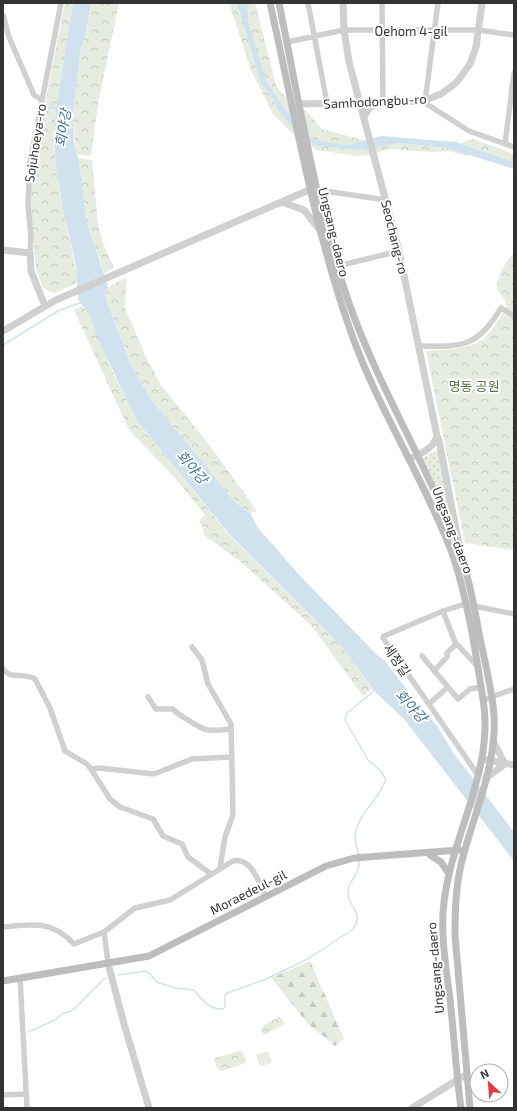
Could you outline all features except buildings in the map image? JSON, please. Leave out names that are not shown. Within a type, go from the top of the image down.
[{"type":"main road","name":"Ungsang-daero","points":[[270,3],[299,136],[314,190],[349,302],[372,362],[418,455],[461,553],[474,606],[492,697],[494,719],[490,760],[457,882],[454,935],[470,1108]]},
{"type":"main road","name":"Ungsang-daero","points":[[279,3],[308,141],[320,231],[341,304],[364,366],[439,521],[452,556],[465,604],[481,687],[485,727],[482,759],[449,874],[444,900],[442,928],[461,1108]]},
{"type":"main road","points":[[449,874],[441,862],[430,853],[450,845],[460,835]]},
{"type":"main road","name":"Moraedeul-gil","points":[[3,981],[136,959],[157,953],[326,866],[354,858],[364,856],[402,854],[404,856],[430,853],[464,852]]},
{"type":"street","name":"Sojuhoeya-ro","points":[[45,306],[31,271],[31,237],[28,205],[30,162],[61,3]]},
{"type":"street","points":[[308,3],[326,103]]},
{"type":"street","name":"Seochang-ro","points":[[343,3],[344,30],[359,102],[400,252],[461,553]]},
{"type":"street","points":[[364,117],[369,108],[382,102],[382,3]]},
{"type":"street","points":[[438,3],[426,100],[431,107],[469,131],[514,147]]},
{"type":"street","name":"Samhodongbu-ro","points":[[300,106],[326,103],[426,100],[449,89],[466,72],[474,56],[482,3]]},
{"type":"street","points":[[3,15],[8,34],[34,95],[42,100]]},
{"type":"street","name":"Oehom 4-gil","points":[[288,42],[344,30],[478,30],[514,35]]},
{"type":"street","points":[[505,144],[514,73]]},
{"type":"street","points":[[426,100],[431,107]]},
{"type":"street","points":[[3,331],[56,300],[282,202],[314,190],[386,200]]},
{"type":"street","points":[[282,202],[304,210],[320,231]]},
{"type":"street","points":[[3,250],[30,253]]},
{"type":"street","points":[[338,266],[400,252]]},
{"type":"street","points":[[420,346],[452,347],[470,341],[489,327],[501,308],[514,316]]},
{"type":"street","points":[[410,459],[431,448],[435,444],[437,436]]},
{"type":"street","points":[[413,445],[420,449],[431,448]]},
{"type":"street","name":"세정길","points":[[465,604],[443,611],[384,636],[383,638],[478,775]]},
{"type":"street","points":[[474,606],[514,614]]},
{"type":"street","points":[[443,611],[451,636],[456,644],[476,666]]},
{"type":"street","points":[[434,671],[447,657],[447,653],[456,644]]},
{"type":"street","points":[[192,647],[202,660],[208,684],[231,724],[233,815],[225,837],[220,868]]},
{"type":"street","points":[[422,656],[458,699],[470,689],[481,687]]},
{"type":"street","points":[[3,669],[7,674],[12,676],[25,675],[35,679],[50,708],[65,751],[87,764],[110,798],[124,809],[152,819],[163,836],[182,844],[188,857],[211,874]]},
{"type":"street","points":[[429,704],[448,687]]},
{"type":"street","points":[[483,700],[514,689]]},
{"type":"street","points":[[148,697],[156,709],[173,709],[176,714],[199,728],[211,731],[231,729]]},
{"type":"street","points":[[492,741],[505,764]]},
{"type":"street","points":[[91,769],[99,768],[154,774],[192,759],[231,757]]},
{"type":"street","points":[[482,759],[514,765]]},
{"type":"street","points":[[486,778],[505,764]]},
{"type":"street","points":[[3,927],[32,924],[45,926],[61,932],[74,944],[104,932],[135,908],[170,900],[233,861],[244,861],[252,869],[266,897]]},
{"type":"street","points":[[104,932],[108,963],[124,1024],[149,1108]]},
{"type":"street","points":[[20,978],[27,1108]]},
{"type":"street","points":[[412,1108],[467,1074]]},
{"type":"street","points":[[3,1095],[26,1094]]},
{"type":"green space","points":[[65,3],[73,3],[56,108],[54,148],[61,197],[77,275],[76,283],[54,293],[43,288],[36,268],[30,206],[32,170]]},
{"type":"green space","points":[[91,3],[119,3],[99,98],[91,156],[76,154],[73,113],[81,48],[84,41]]},
{"type":"green space","points":[[229,3],[237,3],[261,84],[274,100],[278,110],[288,123],[307,140],[345,149],[368,150],[397,143],[447,148],[470,153],[468,156],[449,151],[431,152],[389,149],[370,155],[358,156],[317,150],[293,134],[273,114],[251,70]]},
{"type":"green space","points":[[247,3],[255,3],[276,85],[280,92],[310,115],[322,129],[366,141],[348,145],[314,140],[287,112],[262,73],[249,24]]},
{"type":"green space","points":[[473,139],[514,154],[514,162],[460,143]]},
{"type":"green space","points":[[76,158],[92,160],[98,223],[102,241],[114,268],[104,273],[85,217],[80,168]]},
{"type":"green space","name":"명동 공원","points":[[514,253],[514,550],[465,543],[426,351],[454,349],[469,346],[481,341],[489,334],[507,306],[505,304],[506,301],[498,291],[497,286],[499,276],[504,265]]},
{"type":"green space","points":[[127,277],[125,308],[146,357],[161,385],[211,447],[257,511],[250,513],[235,502],[152,401],[130,364],[105,295],[108,287]]},
{"type":"green space","points":[[82,306],[89,312],[113,373],[138,422],[229,535],[345,650],[372,689],[363,696],[311,625],[241,562],[204,535],[203,527],[199,521],[205,515],[175,478],[129,430],[74,310]]},
{"type":"green space","points":[[439,449],[451,516],[423,458]]},
{"type":"green space","points":[[310,961],[344,1039],[335,1046],[308,1024],[271,978]]},
{"type":"green space","points":[[280,1016],[285,1024],[264,1035],[261,1030],[264,1025]]},
{"type":"green space","points":[[240,1051],[243,1052],[246,1061],[243,1064],[222,1071],[216,1067],[214,1058]]},
{"type":"green space","points":[[268,1051],[272,1063],[260,1066],[256,1055]]},
{"type":"water","name":"회야강","points":[[73,3],[91,3],[84,41],[81,48],[73,113],[74,142],[80,168],[86,220],[108,287],[105,295],[130,364],[152,401],[235,502],[250,513],[258,528],[303,579],[378,656],[384,660],[438,727],[454,754],[514,832],[514,861],[404,719],[374,691],[345,650],[230,535],[138,422],[99,341],[89,312],[78,299],[76,266],[63,208],[56,166],[54,138],[56,108]]},
{"type":"water","points":[[237,3],[247,3],[249,24],[266,80],[287,112],[314,140],[348,145],[381,136],[456,142],[514,162],[514,169],[447,148],[397,143],[368,150],[315,145],[288,123],[278,110],[274,100],[261,84]]},
{"type":"waterway","name":"회야강","points":[[45,107],[57,108]]},
{"type":"waterway","points":[[3,345],[58,311],[82,302]]},
{"type":"waterway","points":[[358,855],[355,836],[357,828],[386,779],[379,769],[368,760],[345,720],[347,713],[375,690]]},
{"type":"waterway","points":[[119,975],[145,971],[149,973],[157,982],[175,988],[194,990],[203,1001],[210,1006],[223,1009],[225,1007],[225,996],[227,993],[264,980],[308,959],[353,929],[356,923],[357,914],[350,902],[348,889],[358,869],[359,860]]},
{"type":"waterway","points":[[28,1032],[55,1020],[62,1014],[73,1010],[105,978]]}]
